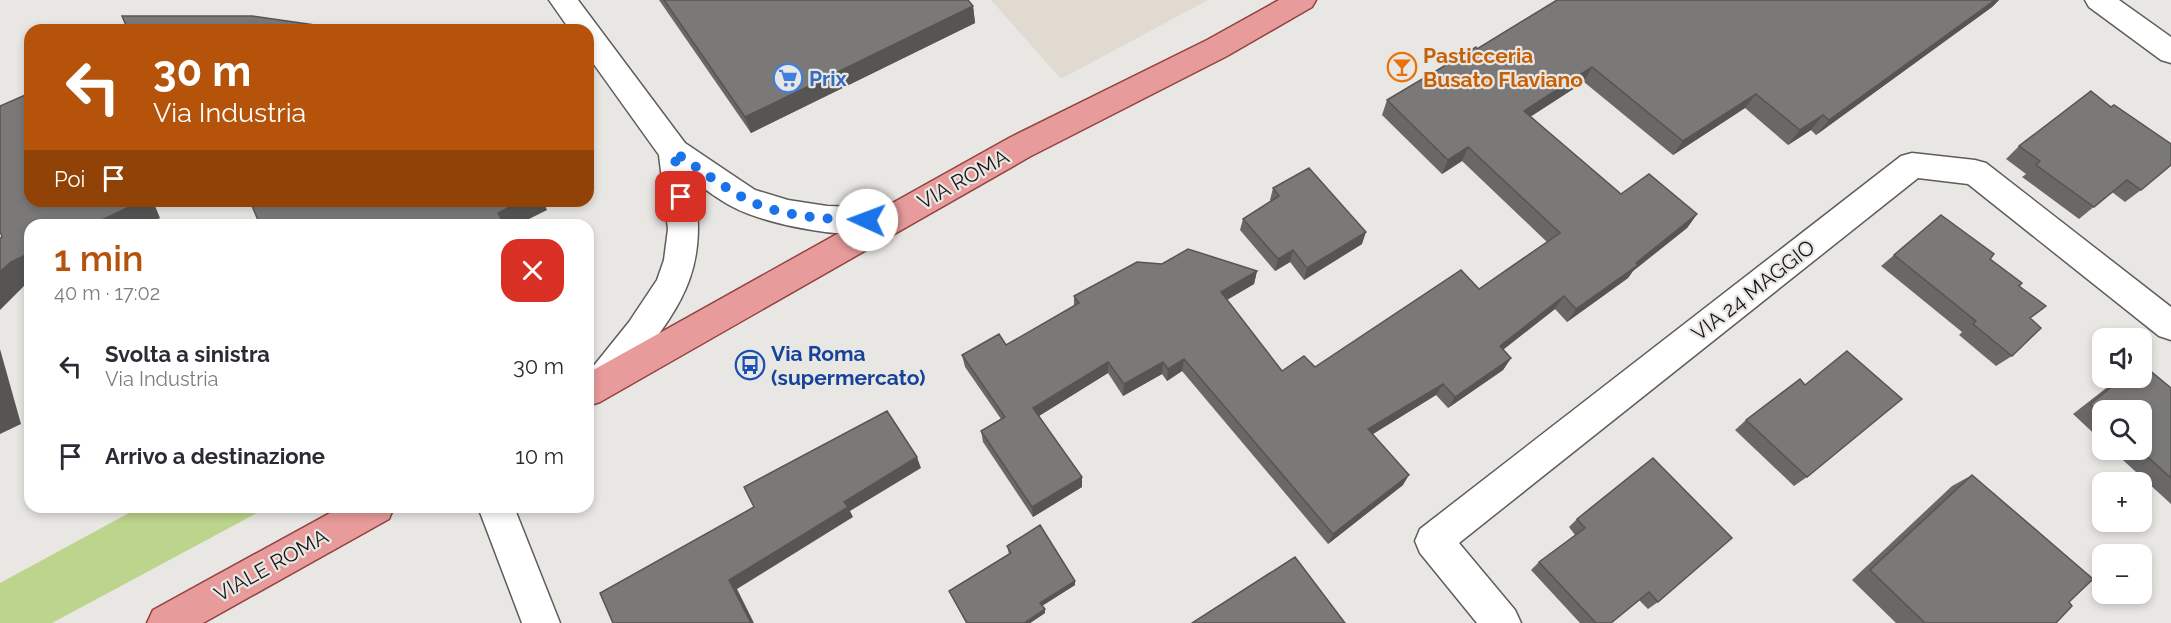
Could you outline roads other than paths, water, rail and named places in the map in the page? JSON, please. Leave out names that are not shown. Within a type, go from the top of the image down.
[{"type":"main road","name":"VIA ROMA","points":[[594,387],[1020,147],[1217,48],[1302,0]]},
{"type":"main road","name":"VIALE ROMA","points":[[166,623],[365,513]]},
{"type":"street","points":[[563,0],[581,24]]},
{"type":"street","points":[[2099,0],[2171,52]]},
{"type":"street","points":[[594,42],[674,152],[745,199],[809,217],[888,221]]},
{"type":"street","points":[[594,387],[664,300],[676,275],[684,222],[674,152]]},
{"type":"street","name":"VIA 24 MAGGIO","points":[[1502,623],[1433,541],[1912,165],[1975,172],[2171,326]]},
{"type":"street","points":[[498,513],[541,623]]},
{"type":"place","name":"Pasticceria Busato Flaviano","points":[[1402,67]]},
{"type":"place","name":"Prix","points":[[788,78]]},
{"type":"place","name":"Via Roma (supermercato)","points":[[750,365]]}]
